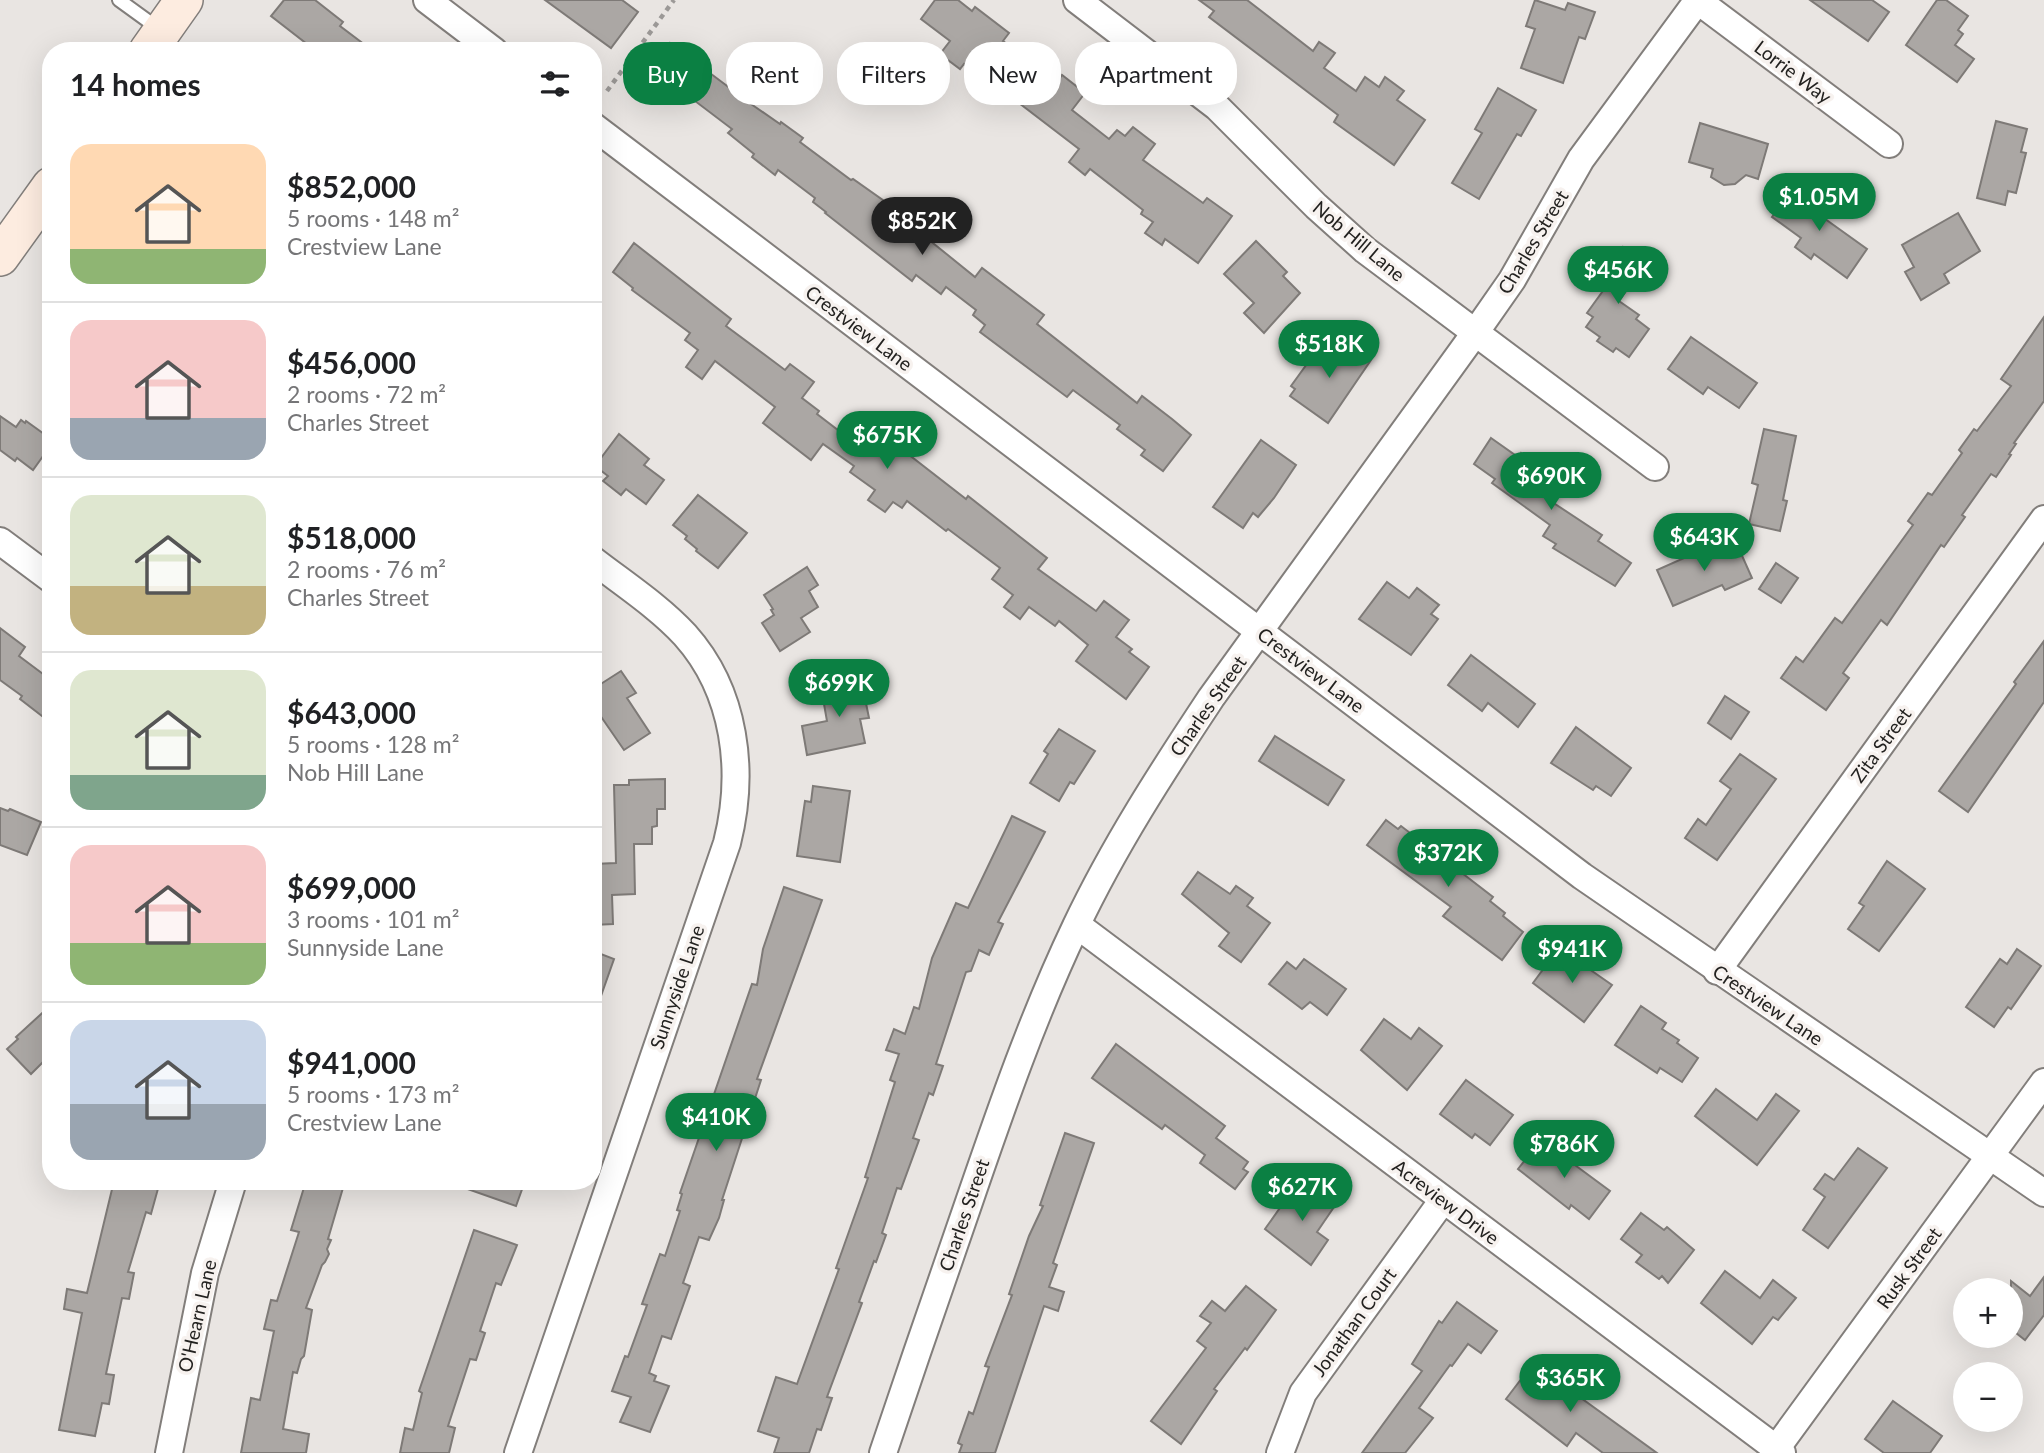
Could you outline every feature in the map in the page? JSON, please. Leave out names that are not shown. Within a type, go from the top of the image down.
[{"type":"street","points":[[155,41],[184,0]]},
{"type":"street","points":[[427,0],[482,42]]},
{"type":"street","name":"Nob Hill Lane","points":[[1077,0],[1217,107],[1355,241],[1655,467]]},
{"type":"street","name":"Charles Street","points":[[883,1453],[1038,1010],[1077,925],[1122,838],[1211,698],[1512,280],[1581,159],[1698,0]]},
{"type":"street","name":"Lorrie Way","points":[[1698,0],[1889,144]]},
{"type":"street","name":"Crestview Lane","points":[[602,133],[1582,876],[2044,1193]]},
{"type":"street","points":[[0,257],[42,199]]},
{"type":"street","name":"Zita Street","points":[[1717,971],[2044,519]]},
{"type":"street","points":[[0,541],[42,572]]},
{"type":"street","name":"Sunnyside Lane","points":[[518,1453],[727,843],[736,794],[732,729],[722,697],[706,664],[686,636],[659,610],[602,567]]},
{"type":"street","name":"Acreview Drive","points":[[1077,925],[1777,1452]]},
{"type":"street","name":"Rusk Street","points":[[1777,1452],[2044,1082]]},
{"type":"street","name":"O'Hearn Lane","points":[[169,1453],[205,1273],[230,1190]]},
{"type":"street","name":"Jonathan Court","points":[[1280,1453],[1303,1393],[1443,1200]]},
{"type":"lane","points":[[119,0],[155,41]]},
{"type":"path","points":[[607,91],[674,0]]},
{"type":"building","points":[[284,0],[315,0],[343,22],[340,26],[361,42],[304,42],[271,16]]},
{"type":"building","points":[[545,0],[622,0],[638,12],[611,48]]},
{"type":"building","points":[[935,0],[958,0],[972,11],[975,7],[1009,33],[1004,42],[964,42],[964,64],[960,69],[950,62],[950,41],[921,19]]},
{"type":"building","points":[[1199,0],[1247,0],[1313,51],[1319,42],[1335,53],[1324,68],[1356,91],[1365,77],[1379,87],[1385,77],[1404,91],[1397,100],[1425,120],[1394,165],[1334,122],[1338,115],[1209,17],[1214,11]]},
{"type":"building","points":[[1535,0],[1565,10],[1568,3],[1595,12],[1585,39],[1579,37],[1563,83],[1521,68],[1535,29],[1526,26]]},
{"type":"building","points":[[1810,0],[1872,0],[1889,12],[1868,41]]},
{"type":"building","points":[[1937,0],[1946,0],[1968,16],[1958,30],[1963,34],[1955,45],[1974,59],[1957,82],[1906,45]]},
{"type":"building","points":[[712,75],[726,85],[726,105],[752,105],[780,124],[781,122],[803,138],[800,142],[921,227],[918,231],[975,277],[982,268],[1044,315],[1037,324],[1137,403],[1142,396],[1191,435],[1163,471],[1141,455],[1145,450],[1117,429],[1120,425],[1073,390],[1067,397],[980,332],[985,325],[973,315],[976,310],[946,287],[941,294],[916,275],[912,281],[825,213],[813,202],[815,198],[778,170],[775,175],[752,157],[754,154],[728,133],[732,129],[700,105],[712,105]]},
{"type":"building","points":[[1062,75],[1075,85],[1076,105],[1072,110],[1109,139],[1117,130],[1125,136],[1133,127],[1155,144],[1143,160],[1203,203],[1207,198],[1232,216],[1198,263],[1165,239],[1162,245],[1145,233],[1153,222],[1141,214],[1143,210],[1090,169],[1085,175],[1069,162],[1079,149],[1022,105],[1061,105]]},
{"type":"building","points":[[1498,88],[1536,110],[1521,136],[1517,134],[1479,199],[1452,183],[1482,133],[1475,129]]},
{"type":"building","points":[[1996,121],[2027,129],[2021,152],[2026,153],[2016,193],[2008,191],[2005,205],[1977,198]]},
{"type":"building","points":[[1700,123],[1768,144],[1758,179],[1746,175],[1735,184],[1724,185],[1711,177],[1713,169],[1689,162]]},
{"type":"building","points":[[1795,186],[1826,209],[1821,216],[1867,249],[1847,278],[1814,254],[1811,259],[1795,247],[1801,238],[1772,217]]},
{"type":"building","points":[[1958,213],[1980,251],[1944,274],[1949,283],[1921,300],[1905,272],[1914,267],[1902,245]]},
{"type":"building","points":[[1256,241],[1287,272],[1283,276],[1300,293],[1264,333],[1244,313],[1254,303],[1224,274]]},
{"type":"building","points":[[634,243],[731,319],[726,326],[785,370],[790,364],[814,382],[802,398],[819,411],[817,414],[851,440],[862,426],[901,455],[904,451],[966,499],[968,496],[1047,558],[1038,569],[1096,611],[1104,601],[1129,620],[1116,637],[1132,649],[1129,652],[1149,667],[1126,699],[1076,661],[1088,645],[1059,621],[1055,626],[1029,607],[1020,619],[1004,607],[1013,595],[992,579],[1000,568],[907,501],[902,508],[893,502],[885,512],[868,500],[875,490],[850,472],[854,466],[823,444],[811,460],[763,423],[775,407],[715,361],[702,379],[686,367],[698,350],[685,340],[690,333],[632,290],[633,288],[613,272]]},
{"type":"building","points":[[1623,247],[1646,263],[1619,301],[1639,315],[1636,319],[1649,329],[1629,357],[1616,348],[1613,352],[1597,341],[1600,337],[1586,327],[1593,317],[1587,313],[1605,288],[1597,283]]},
{"type":"building","points":[[2044,317],[2044,401],[2014,443],[2016,444],[2009,454],[2011,455],[1996,477],[1991,474],[1962,515],[1965,517],[1944,547],[1941,545],[1887,625],[1881,620],[1843,673],[1849,678],[1826,710],[1781,678],[1796,657],[1803,662],[1835,618],[1842,623],[1913,525],[1908,521],[1928,493],[1932,495],[1962,453],[1959,450],[1974,429],[1977,431],[2011,386],[2001,379]]},
{"type":"building","points":[[1691,337],[1757,383],[1739,408],[1708,387],[1703,394],[1668,369]]},
{"type":"building","points":[[1344,341],[1371,360],[1328,423],[1290,396],[1295,389],[1291,386],[1320,346],[1333,356]]},
{"type":"building","points":[[0,416],[16,427],[21,420],[25,423],[26,421],[42,433],[42,458],[33,470],[0,450]]},
{"type":"building","points":[[1764,429],[1796,436],[1783,500],[1787,501],[1780,531],[1749,524],[1758,485],[1752,483]]},
{"type":"building","points":[[619,434],[649,459],[644,465],[664,480],[646,504],[626,489],[621,495],[603,481],[608,476],[602,471],[602,457]]},
{"type":"building","points":[[1491,438],[1518,457],[1521,453],[1542,468],[1539,472],[1550,480],[1540,494],[1602,535],[1598,541],[1631,563],[1615,586],[1553,548],[1556,544],[1543,536],[1550,525],[1492,483],[1495,479],[1474,464]]},
{"type":"building","points":[[1261,440],[1296,465],[1274,498],[1258,517],[1253,513],[1243,528],[1213,507]]},
{"type":"building","points":[[698,495],[747,533],[718,568],[696,551],[685,539],[687,536],[673,525]]},
{"type":"building","points":[[1735,540],[1752,578],[1725,590],[1722,585],[1673,606],[1657,570],[1702,550],[1704,554]]},
{"type":"building","points":[[1776,563],[1798,578],[1781,603],[1759,589]]},
{"type":"building","points":[[807,567],[818,585],[809,591],[818,607],[801,618],[810,632],[780,651],[762,623],[774,615],[764,595]]},
{"type":"building","points":[[1387,582],[1409,598],[1417,588],[1439,605],[1431,614],[1438,619],[1411,655],[1359,619]]},
{"type":"building","points":[[0,628],[25,647],[19,656],[42,673],[42,716],[20,699],[22,696],[0,680]]},
{"type":"building","points":[[2044,641],[2044,702],[1968,812],[1939,791]]},
{"type":"building","points":[[1471,655],[1535,704],[1518,727],[1488,703],[1482,711],[1448,685]]},
{"type":"building","points":[[621,671],[636,693],[627,698],[650,733],[624,750],[602,718],[602,683]]},
{"type":"building","points":[[861,679],[869,718],[860,719],[865,743],[807,755],[802,726],[827,721],[821,687]]},
{"type":"building","points":[[1725,696],[1749,712],[1731,739],[1708,723]]},
{"type":"building","points":[[1576,727],[1631,768],[1611,796],[1596,786],[1593,790],[1551,763]]},
{"type":"building","points":[[1059,729],[1095,751],[1074,784],[1070,782],[1059,801],[1030,783],[1048,754],[1044,751]]},
{"type":"building","points":[[1275,736],[1344,780],[1328,805],[1259,761]]},
{"type":"building","points":[[1740,754],[1776,779],[1717,860],[1685,838],[1698,819],[1706,825],[1731,789],[1720,781]]},
{"type":"building","points":[[665,779],[665,809],[657,809],[657,826],[652,827],[652,844],[634,844],[635,894],[612,895],[613,924],[602,925],[602,864],[616,863],[614,785],[629,785],[629,780]]},
{"type":"building","points":[[813,786],[850,791],[840,862],[797,856],[805,801],[811,802]]},
{"type":"building","points":[[0,808],[8,811],[10,809],[41,822],[27,855],[0,845]]},
{"type":"building","points":[[1012,816],[1045,832],[998,922],[1003,924],[989,955],[979,950],[971,971],[966,972],[936,1064],[943,1066],[933,1095],[929,1093],[913,1138],[919,1140],[901,1189],[897,1188],[882,1233],[886,1235],[859,1302],[862,1303],[827,1397],[832,1398],[821,1430],[817,1429],[809,1453],[774,1453],[779,1438],[758,1431],[776,1377],[797,1384],[839,1269],[836,1268],[868,1178],[865,1177],[895,1082],[890,1080],[899,1054],[886,1050],[894,1029],[905,1034],[914,1007],[919,1009],[932,958],[956,903],[968,908]]},
{"type":"building","points":[[1386,820],[1398,829],[1401,826],[1493,897],[1490,901],[1523,932],[1502,960],[1443,916],[1451,907],[1367,845]]},
{"type":"building","points":[[1887,861],[1925,889],[1879,951],[1848,929],[1864,906],[1859,903]]},
{"type":"building","points":[[1198,872],[1230,894],[1236,886],[1253,898],[1247,906],[1270,923],[1241,962],[1219,946],[1229,933],[1182,894]]},
{"type":"building","points":[[784,887],[822,900],[757,1079],[761,1080],[722,1200],[719,1218],[709,1240],[699,1237],[683,1283],[690,1286],[671,1339],[662,1336],[649,1373],[656,1376],[654,1381],[669,1386],[650,1432],[620,1422],[631,1397],[612,1391],[647,1305],[642,1304],[660,1254],[665,1256],[680,1211],[677,1210],[682,1194],[680,1193],[752,984],[757,985],[763,949]]},
{"type":"building","points":[[1559,948],[1612,985],[1584,1022],[1533,983]]},
{"type":"building","points":[[2017,949],[2041,966],[2011,1009],[2008,1007],[1994,1027],[1966,1007],[2000,959],[2007,964]]},
{"type":"building","points":[[602,954],[614,959],[602,993]]},
{"type":"building","points":[[1304,959],[1346,989],[1327,1015],[1310,1002],[1302,1009],[1269,984],[1287,962],[1296,969]]},
{"type":"building","points":[[1641,1006],[1666,1023],[1662,1029],[1698,1058],[1682,1082],[1660,1068],[1657,1073],[1615,1045]]},
{"type":"building","points":[[42,1013],[42,1063],[31,1074],[7,1049],[18,1039],[16,1037]]},
{"type":"building","points":[[1384,1019],[1411,1039],[1419,1028],[1442,1046],[1407,1090],[1361,1050]]},
{"type":"building","points":[[1116,1044],[1225,1126],[1216,1138],[1248,1162],[1243,1169],[1248,1172],[1235,1189],[1200,1163],[1205,1155],[1165,1125],[1162,1129],[1092,1078]]},
{"type":"building","points":[[1466,1080],[1513,1115],[1490,1145],[1475,1134],[1472,1138],[1440,1114]]},
{"type":"building","points":[[1716,1089],[1757,1120],[1776,1094],[1799,1111],[1757,1165],[1695,1116]]},
{"type":"building","points":[[1065,1133],[1094,1143],[1053,1263],[1057,1265],[1049,1287],[1064,1292],[1058,1311],[1044,1306],[995,1453],[959,1453],[962,1445],[958,1443],[969,1412],[973,1414],[989,1367],[985,1366],[1012,1295],[1009,1294],[1029,1236],[1043,1206],[1040,1205]]},
{"type":"building","points":[[1541,1140],[1610,1191],[1589,1219],[1571,1205],[1569,1209],[1518,1169]]},
{"type":"building","points":[[1858,1148],[1887,1168],[1828,1248],[1803,1230],[1825,1197],[1814,1189],[1825,1174],[1834,1180]]},
{"type":"building","points":[[1299,1181],[1334,1207],[1317,1232],[1328,1240],[1311,1265],[1265,1229]]},
{"type":"building","points":[[112,1190],[158,1190],[151,1214],[146,1212],[128,1272],[134,1273],[129,1299],[122,1298],[106,1374],[114,1375],[109,1404],[102,1403],[95,1436],[59,1430],[82,1313],[64,1309],[67,1289],[87,1293]]},
{"type":"building","points":[[303,1190],[342,1190],[328,1239],[331,1240],[327,1249],[329,1254],[322,1265],[306,1308],[312,1310],[304,1356],[297,1373],[293,1372],[283,1429],[309,1434],[306,1453],[241,1453],[251,1398],[260,1400],[274,1331],[264,1329],[271,1300],[277,1301],[299,1232],[291,1230]]},
{"type":"building","points":[[470,1190],[522,1190],[516,1206]]},
{"type":"building","points":[[1641,1213],[1664,1230],[1667,1227],[1694,1250],[1668,1283],[1662,1276],[1659,1279],[1636,1262],[1642,1255],[1621,1239]]},
{"type":"building","points":[[474,1230],[517,1245],[501,1285],[496,1283],[480,1331],[485,1333],[476,1360],[470,1359],[448,1426],[455,1428],[449,1453],[400,1453],[405,1428],[413,1430],[422,1393],[419,1391]]},
{"type":"building","points":[[1725,1271],[1760,1298],[1773,1280],[1796,1298],[1778,1320],[1773,1317],[1752,1344],[1701,1303]]},
{"type":"building","points":[[2044,1277],[2044,1315],[2025,1340],[2023,1290],[2030,1296]]},
{"type":"building","points":[[1246,1286],[1276,1310],[1214,1389],[1217,1391],[1181,1444],[1151,1421],[1206,1348],[1197,1341],[1211,1323],[1200,1316],[1212,1301],[1225,1311]]},
{"type":"building","points":[[1457,1302],[1497,1331],[1481,1353],[1468,1344],[1452,1366],[1450,1365],[1419,1408],[1433,1418],[1405,1453],[1362,1453],[1422,1371],[1412,1364],[1439,1321],[1442,1323]]},
{"type":"building","points":[[1543,1362],[1574,1385],[1570,1390],[1657,1453],[1603,1453],[1576,1433],[1567,1446],[1506,1399],[1525,1374],[1531,1378]]},
{"type":"building","points":[[1893,1401],[1942,1436],[1930,1453],[1884,1453],[1865,1439]]}]
